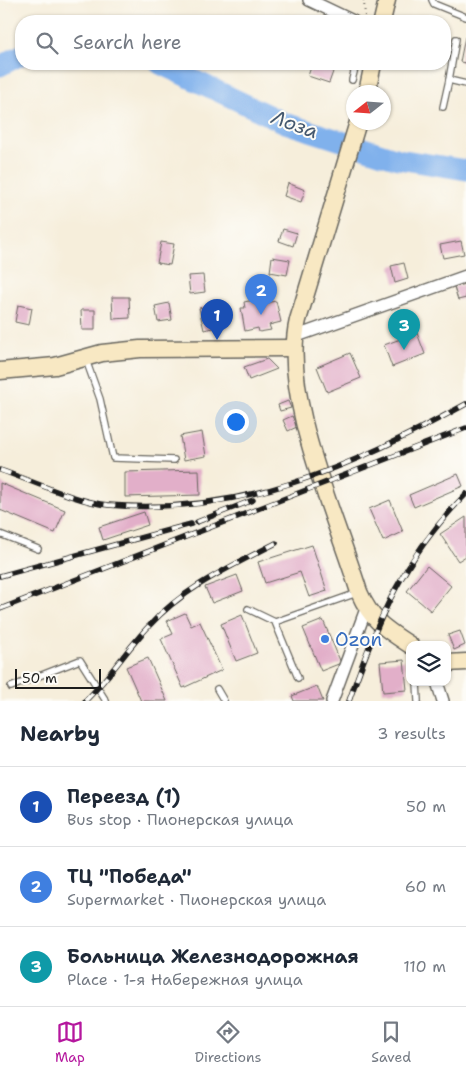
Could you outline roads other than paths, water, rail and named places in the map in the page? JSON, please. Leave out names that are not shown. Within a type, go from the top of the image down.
[{"type":"main road","points":[[383,15],[387,0]]},
{"type":"main road","points":[[368,85],[372,70]]},
{"type":"main road","points":[[356,130],[293,342],[294,368],[307,431],[359,592],[366,609],[378,623],[406,642]]},
{"type":"main road","points":[[0,371],[32,370],[115,351],[293,342]]},
{"type":"main road","points":[[451,663],[466,662]]},
{"type":"street","points":[[308,0],[340,15]]},
{"type":"street","points":[[293,342],[466,276]]},
{"type":"street","points":[[332,701],[366,609]]},
{"type":"street","points":[[438,686],[443,701]]},
{"type":"lane","points":[[432,0],[434,4],[466,17]]},
{"type":"lane","points":[[451,68],[456,39]]},
{"type":"lane","points":[[352,80],[354,70]]},
{"type":"lane","points":[[443,107],[451,70]]},
{"type":"lane","points":[[449,80],[466,84]]},
{"type":"lane","points":[[86,358],[100,398],[113,458],[174,460]]},
{"type":"lane","points":[[0,534],[38,549]]},
{"type":"lane","points":[[274,622],[359,592]]},
{"type":"lane","points":[[248,609],[274,622],[298,678]]},
{"type":"lane","points":[[11,687],[80,660],[106,701]]},
{"type":"lane","points":[[417,686],[418,701]]},
{"type":"lane","points":[[217,689],[224,701]]},
{"type":"waterway","name":"Лоза","points":[[0,66],[15,58]]},
{"type":"waterway","name":"Лоза","points":[[173,70],[285,123],[398,159],[466,170]]},
{"type":"railway","points":[[0,470],[82,500],[108,505],[157,506],[205,503],[250,494],[338,467],[381,448],[466,404]]},
{"type":"railway","points":[[0,609],[466,428]]},
{"type":"railway","points":[[349,701],[382,616],[395,590],[425,542],[466,494]]},
{"type":"railway","points":[[197,522],[253,500]]},
{"type":"railway","points":[[0,576],[191,524]]},
{"type":"railway","points":[[85,701],[162,612],[193,589],[225,569],[276,543]]},
{"type":"place","name":"ТЦ \"Победа\"","points":[[261,315]]},
{"type":"place","name":"Переезд (1)","points":[[217,340]]},
{"type":"place","name":"Больница Железнодорожная","points":[[404,350]]},
{"type":"place","name":"Ozon","points":[[325,639]]}]
